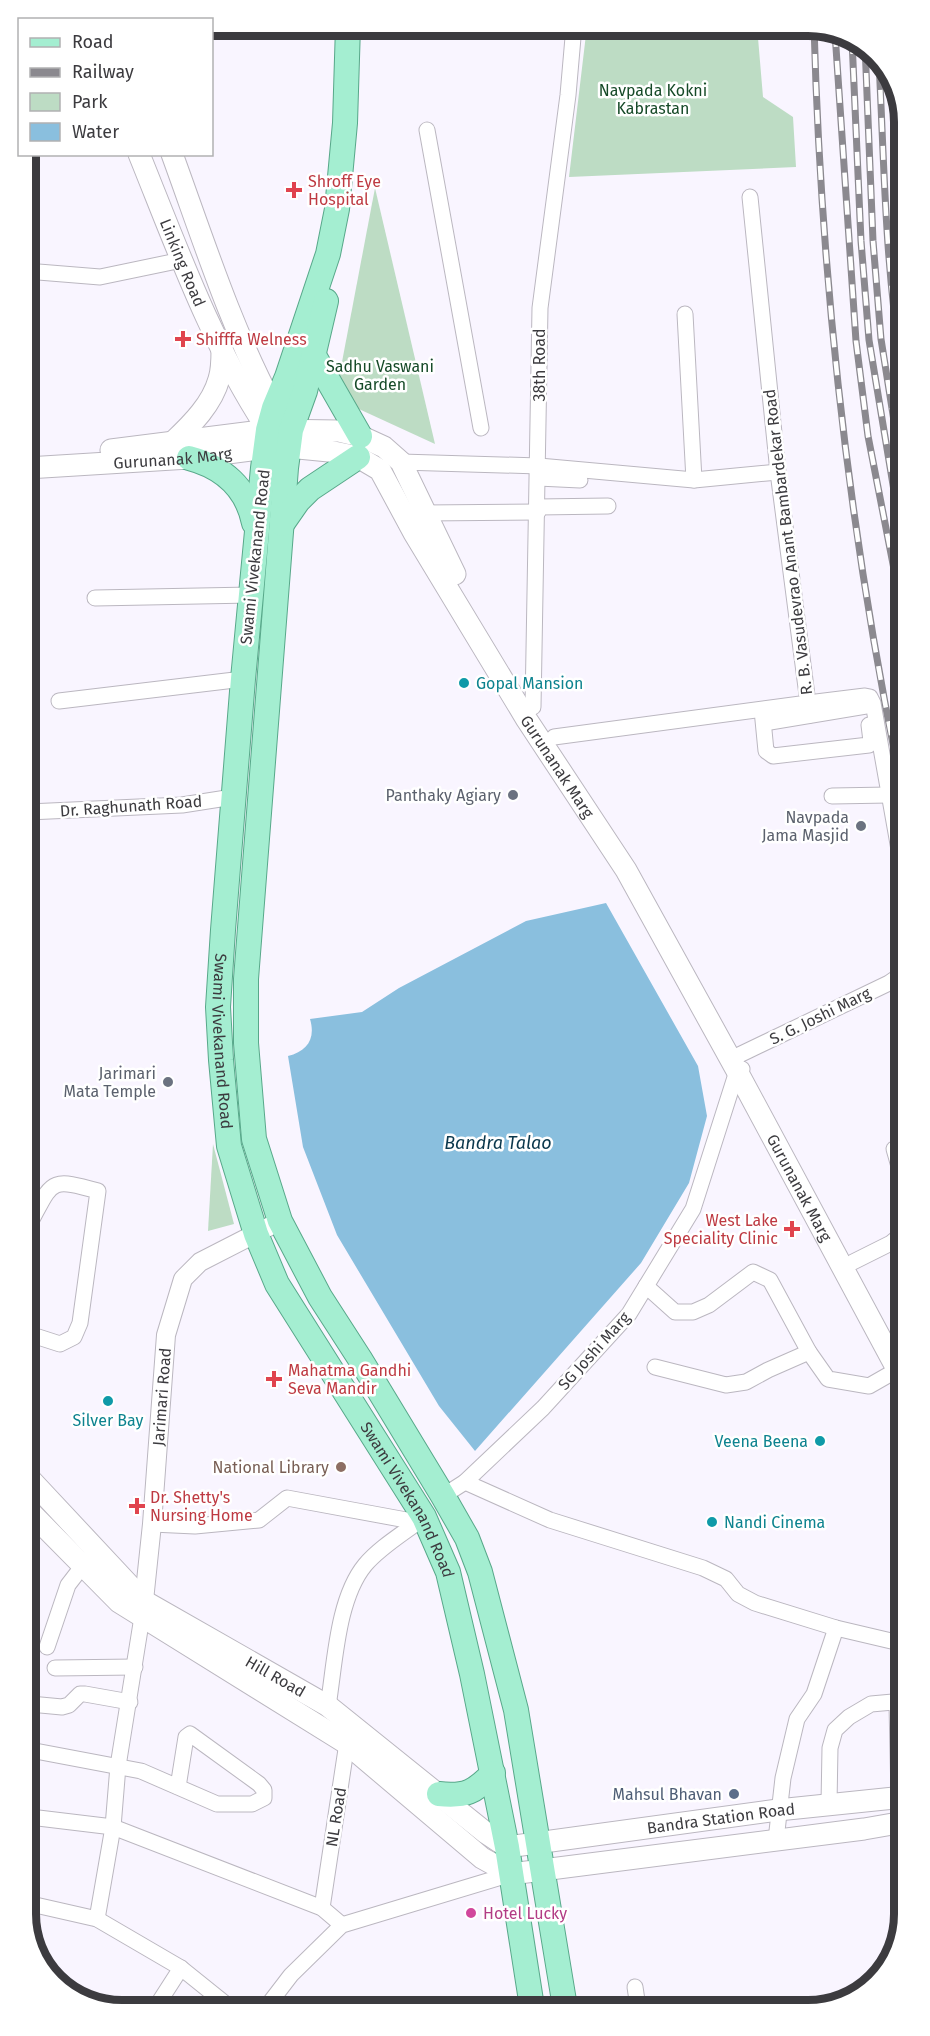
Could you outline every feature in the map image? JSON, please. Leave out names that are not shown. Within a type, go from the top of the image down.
[{"type":"main road","name":"Swami Vivekanand Road","points":[[348,36],[348,205],[304,391],[278,433],[281,524],[246,979],[246,1043],[254,1139],[280,1221],[320,1297],[360,1359],[467,1538],[480,1572],[516,1710],[564,2000]]},
{"type":"main road","name":"Swami Vivekanand Road","points":[[362,36],[348,154],[328,254],[287,377],[258,537],[243,679],[218,1007],[230,1146],[256,1234],[277,1284],[421,1520],[448,1572],[472,1674],[507,1847],[531,2000]]},
{"type":"main road","name":"Linking Road","points":[[140,156],[222,350],[244,394],[278,433]]},
{"type":"main road","name":"Linking Road","points":[[173,156],[235,326],[260,381],[278,433]]},
{"type":"main road","points":[[222,350],[220,378],[193,423],[181,450],[206,462],[244,494],[251,508],[258,537]]},
{"type":"main road","points":[[281,524],[310,489],[359,447],[313,354]]},
{"type":"main road","name":"Gurunanak Marg","points":[[36,467],[181,450],[278,433],[329,451],[359,447],[384,447],[401,462],[442,551],[472,606],[533,707],[554,736],[740,1065],[894,1355]]},
{"type":"main road","name":"Gurunanak Marg","points":[[359,447],[380,470],[414,533],[527,720],[651,909]]},
{"type":"main road","name":"Gurunanak Marg","points":[[36,456],[181,450]]},
{"type":"main road","points":[[740,1065],[853,1262],[894,1353]]},
{"type":"main road","name":"Hill Road","points":[[36,1487],[89,1558]]},
{"type":"main road","name":"Hill Road","points":[[36,1517],[89,1558],[143,1610],[349,1735],[439,1794],[486,1833],[507,1847]]},
{"type":"main road","name":"Hill Road","points":[[143,1610],[328,1707],[349,1735],[482,1858],[511,1874]]},
{"type":"main road","points":[[439,1794],[453,1796],[468,1793],[480,1786],[492,1773]]},
{"type":"main road","name":"Bandra Station Road","points":[[538,1844],[829,1804],[894,1802]]},
{"type":"main road","name":"Bandra Station Road","points":[[511,1874],[894,1824]]},
{"type":"main road","points":[[507,1847],[538,1844]]},
{"type":"street","name":"38th Road","points":[[533,707],[539,472],[540,308],[568,95],[573,36]]},
{"type":"street","points":[[427,130],[481,428]]},
{"type":"street","name":"R. B. Vasudevrao Anant Bambardekar Road","points":[[554,736],[763,717],[809,709],[778,472],[750,197]]},
{"type":"street","points":[[36,272],[100,277],[182,260]]},
{"type":"street","points":[[685,314],[694,480]]},
{"type":"street","points":[[401,462],[539,472],[617,481],[694,480],[778,472]]},
{"type":"street","points":[[424,513],[608,506]]},
{"type":"street","points":[[95,598],[251,595]]},
{"type":"street","points":[[59,701],[243,679]]},
{"type":"street","points":[[809,709],[860,701]]},
{"type":"street","points":[[763,717],[766,751],[773,756],[869,745],[871,735],[860,701]]},
{"type":"street","points":[[860,701],[889,795],[894,820]]},
{"type":"street","points":[[832,796],[889,795]]},
{"type":"street","name":"Dr. Raghunath Road","points":[[36,812],[182,805],[233,797]]},
{"type":"street","name":"S. G. Joshi Marg","points":[[740,1065],[894,980]]},
{"type":"street","name":"SG Joshi Marg","points":[[443,1497],[465,1482],[543,1408],[629,1314],[693,1209],[740,1065]]},
{"type":"street","points":[[36,1212],[54,1184],[68,1183],[98,1191],[80,1323],[74,1337],[60,1344],[36,1336]]},
{"type":"street","name":"Jarimari Road","points":[[143,1610],[152,1524],[166,1335],[183,1279],[200,1262],[280,1221]]},
{"type":"street","points":[[853,1262],[894,1240]]},
{"type":"street","points":[[646,1286],[675,1312],[693,1312],[709,1305],[753,1272],[770,1280],[809,1352],[828,1379],[869,1386],[894,1372]]},
{"type":"street","points":[[655,1366],[726,1385],[746,1382],[809,1352]]},
{"type":"street","points":[[465,1482],[550,1520],[704,1568],[726,1579],[738,1594],[755,1603],[836,1628],[894,1642]]},
{"type":"street","points":[[152,1524],[195,1526],[259,1520],[287,1498],[421,1520]]},
{"type":"street","points":[[328,1707],[344,1607],[356,1577],[367,1563],[421,1520]]},
{"type":"street","points":[[47,1647],[68,1585],[89,1558]]},
{"type":"street","points":[[97,1919],[113,1827],[118,1766],[143,1610]]},
{"type":"street","points":[[776,1840],[778,1810],[796,1719],[813,1694],[836,1628]]},
{"type":"street","points":[[55,1668],[135,1667]]},
{"type":"street","points":[[36,1705],[62,1707],[69,1705],[80,1694],[130,1702]]},
{"type":"street","points":[[829,1804],[830,1749],[836,1730],[849,1717],[871,1704],[894,1703]]},
{"type":"street","points":[[36,1751],[141,1771],[177,1787],[217,1804],[252,1804],[264,1798],[264,1790],[259,1784],[190,1734],[186,1737],[177,1787]]},
{"type":"street","name":"NL Road","points":[[322,1908],[349,1735]]},
{"type":"street","points":[[36,1818],[113,1827],[322,1908],[342,1925]]},
{"type":"street","points":[[272,2000],[291,1975],[342,1925],[511,1874]]},
{"type":"street","points":[[36,1905],[97,1919],[181,1968],[221,2000]]},
{"type":"street","points":[[160,2000],[181,1968]]},
{"type":"street","points":[[634,1987],[637,2000]]},
{"type":"green space","name":"Navpada Kokni Kabrastan","points":[[586,36],[758,36],[763,97],[793,117],[796,167],[569,177]]},
{"type":"green space","name":"Sadhu Vaswani Garden","points":[[375,188],[435,444],[348,404],[338,383]]},
{"type":"green space","points":[[213,1144],[234,1224],[208,1231]]},
{"type":"water","name":"Bandra Talao","points":[[606,903],[698,1066],[707,1116],[689,1183],[641,1263],[475,1451],[439,1406],[337,1235],[303,1147],[288,1056],[300,1051],[311,1038],[310,1019],[362,1012],[399,988],[526,921]]},
{"type":"railway","points":[[814,36],[823,217],[841,407],[866,596],[894,747]]},
{"type":"railway","points":[[836,41],[856,341],[868,436],[894,569]]},
{"type":"railway","points":[[852,48],[861,241],[869,340],[894,491]]},
{"type":"railway","points":[[866,59],[873,241],[881,339],[894,421]]},
{"type":"railway","points":[[880,73],[888,246],[894,309]]},
{"type":"place","name":"Shroff Eye Hospital","points":[[294,190]]},
{"type":"place","name":"Shifffa Welness","points":[[183,339]]},
{"type":"place","name":"Gopal Mansion","points":[[464,683]]},
{"type":"place","name":"Panthaky Agiary","points":[[513,795]]},
{"type":"place","name":"Navpada Jama Masjid","points":[[861,826]]},
{"type":"place","name":"Jarimari Mata Temple","points":[[168,1082]]},
{"type":"place","name":"West Lake Speciality Clinic","points":[[792,1229]]},
{"type":"place","name":"Mahatma Gandhi Seva Mandir","points":[[274,1379]]},
{"type":"place","name":"Silver Bay","points":[[108,1401]]},
{"type":"place","name":"Veena Beena","points":[[820,1441]]},
{"type":"place","name":"National Library","points":[[341,1467]]},
{"type":"place","name":"Dr. Shetty's Nursing Home","points":[[137,1506]]},
{"type":"place","name":"Nandi Cinema","points":[[712,1522]]},
{"type":"place","name":"Mahsul Bhavan","points":[[734,1794]]},
{"type":"place","name":"Hotel Lucky","points":[[471,1913]]}]
